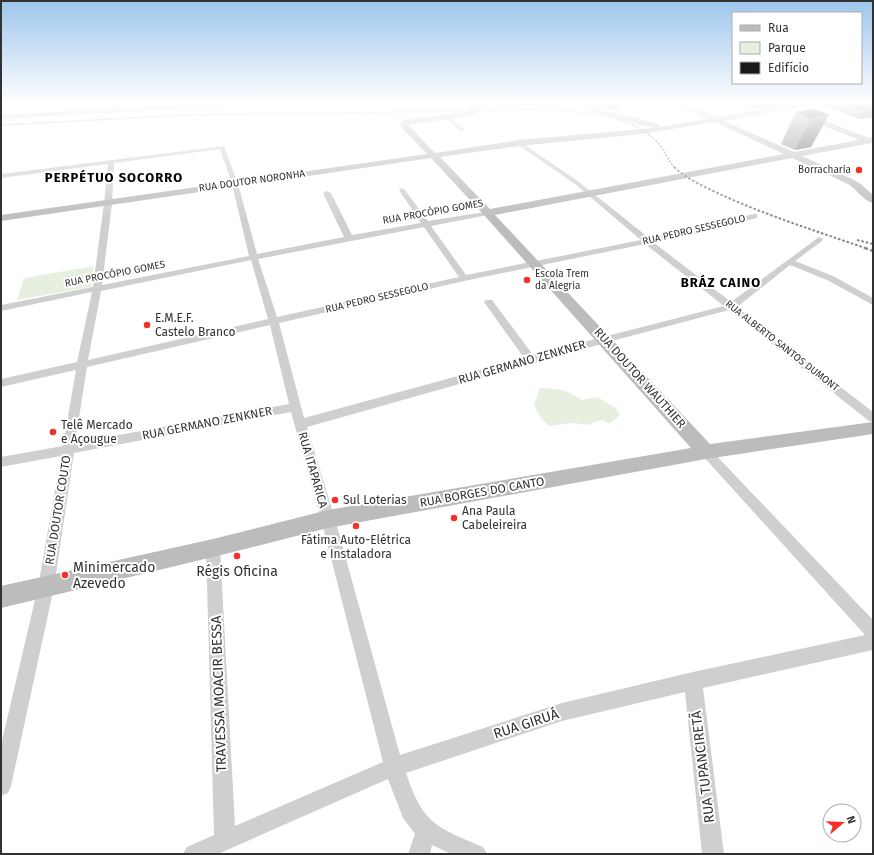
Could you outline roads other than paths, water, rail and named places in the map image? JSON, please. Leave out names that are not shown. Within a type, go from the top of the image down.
[{"type":"street","name":"RUA DOUTOR WAUTHIER","points":[[424,143],[433,155],[605,339],[706,452],[873,632]]},
{"type":"street","name":"RUA DOUTOR NORONHA","points":[[1,218],[519,143]]},
{"type":"street","name":"RUA ALBERTO SANTOS DUMONT","points":[[519,143],[577,183],[588,194],[647,241],[732,306],[873,418]]},
{"type":"street","points":[[770,143],[867,188],[873,200]]},
{"type":"street","name":"RUA PROCÓPIO GOMES","points":[[1,308],[349,238],[861,143]]},
{"type":"street","name":"RUA ITAPARICA","points":[[111,161],[222,147],[235,184],[254,258],[274,322],[295,407],[328,519],[402,794],[414,816],[427,830]]},
{"type":"street","points":[[1,176],[111,161]]},
{"type":"street","name":"RUA DOUTOR COUTO","points":[[1,786],[46,587],[82,365],[97,289],[108,203],[111,161]]},
{"type":"street","points":[[402,190],[464,278]]},
{"type":"street","points":[[327,193],[349,238]]},
{"type":"street","name":"RUA PEDRO SESSEGOLO","points":[[1,383],[464,278],[647,241],[754,216]]},
{"type":"street","name":"RUA GERMANO ZENKNER","points":[[300,424],[605,339],[732,306],[819,239]]},
{"type":"street","points":[[790,262],[830,278],[873,302]]},
{"type":"street","points":[[488,302],[531,360]]},
{"type":"street","name":"RUA GERMANO ZENKNER","points":[[1,462],[295,407]]},
{"type":"street","name":"RUA BORGES DO CANTO","points":[[1,597],[213,548],[328,519],[706,452],[873,428]]},
{"type":"street","name":"TRAVESSA MOACIR BESSA","points":[[213,548],[225,840]]},
{"type":"street","name":"RUA GIRUÁ","points":[[194,854],[394,767],[562,712],[692,681],[873,642]]},
{"type":"street","name":"RUA TUPANCIRETÃ","points":[[692,681],[713,854]]},
{"type":"street","points":[[419,854],[427,830],[476,854]]},
{"type":"railway","points":[[657,143],[675,168]]},
{"type":"railway","points":[[675,168],[685,176],[742,204],[868,249]]},
{"type":"railway","points":[[857,240],[873,244]]},
{"type":"railway","points":[[865,248],[873,251]]},
{"type":"place","name":"Borracharia","points":[[859,170]]},
{"type":"place","name":"Escola Trem da Alegria","points":[[527,280]]},
{"type":"place","name":"E.M.E.F. Castelo Branco","points":[[147,325]]},
{"type":"place","name":"Telê Mercado e Açougue","points":[[53,432]]},
{"type":"place","name":"Sul Loterias","points":[[335,500]]},
{"type":"place","name":"Ana Paula Cabeleireira","points":[[454,518]]},
{"type":"place","name":"Fátima Auto-Elétrica e Instaladora","points":[[356,526]]},
{"type":"place","name":"Régis Oficina","points":[[237,556]]},
{"type":"place","name":"Minimercado Azevedo","points":[[65,575]]},
{"type":"district","name":"PERPÉTUO SOCORRO","points":[[114,177]]},
{"type":"district","name":"BRÁZ CAINO","points":[[721,282]]}]
